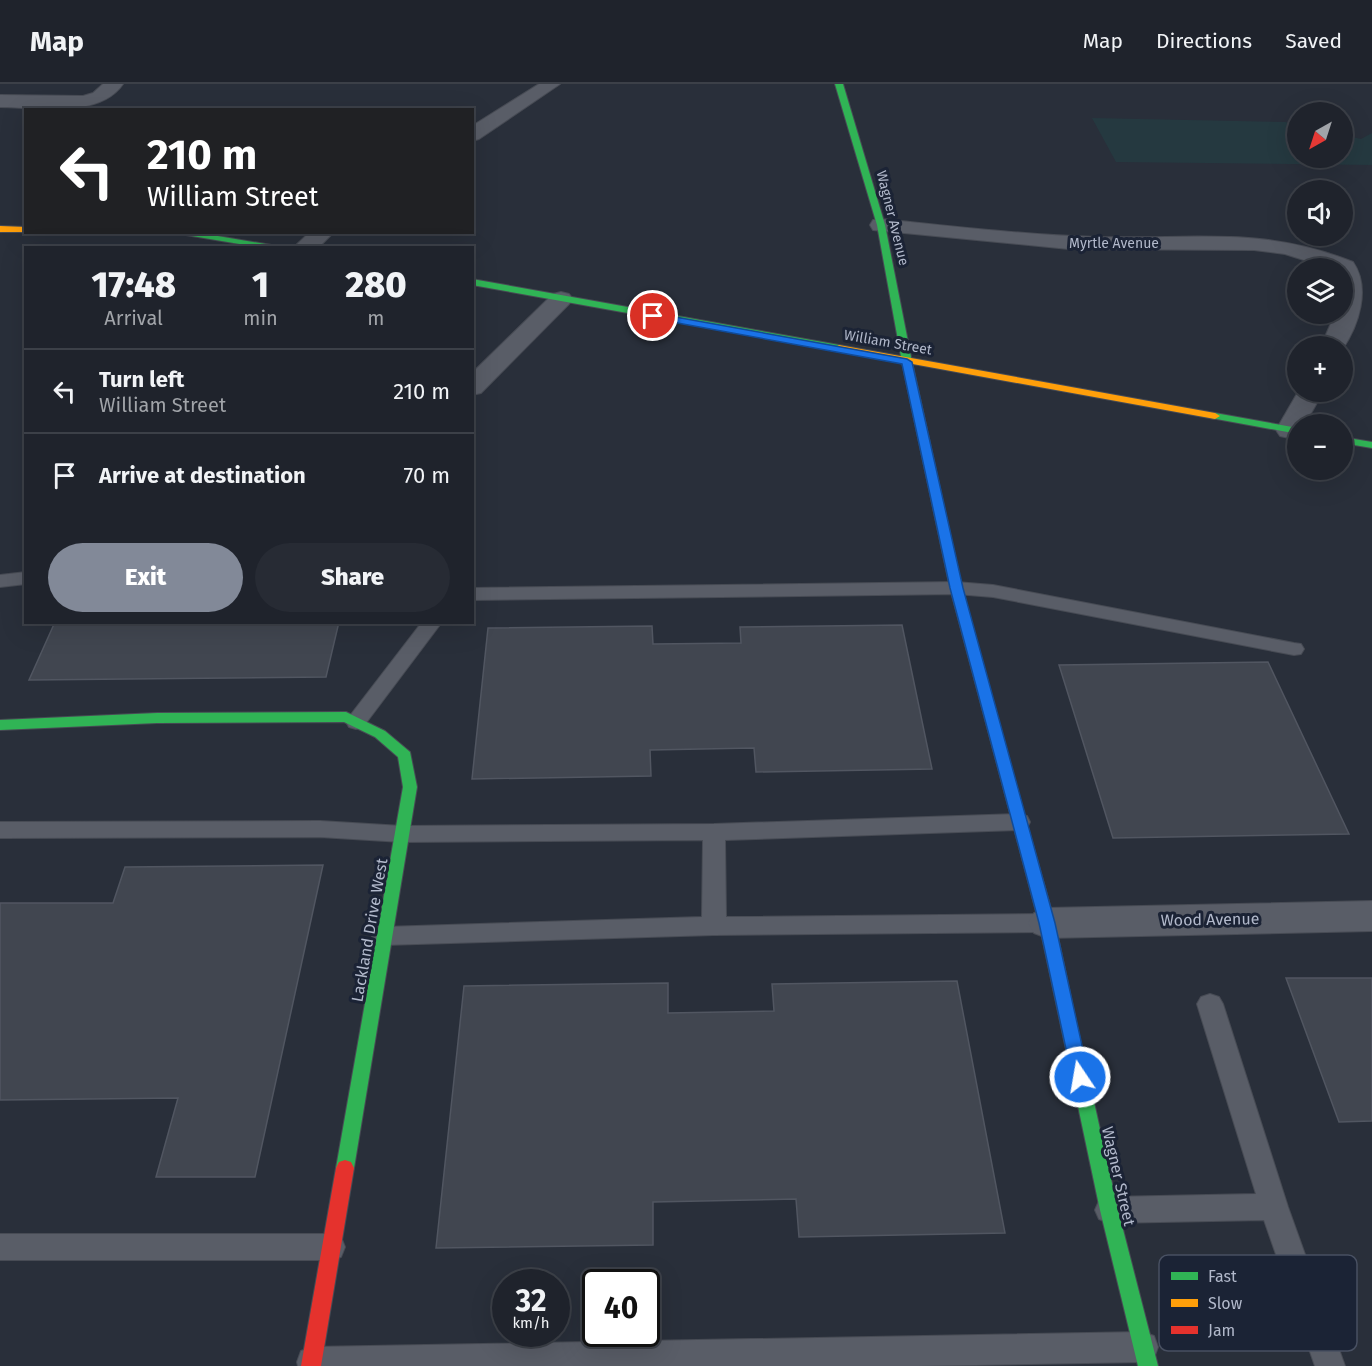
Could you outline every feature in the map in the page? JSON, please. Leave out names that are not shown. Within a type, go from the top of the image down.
[{"type":"street","points":[[0,101],[85,102],[99,96],[114,84]]},
{"type":"street","points":[[474,134],[551,84]]},
{"type":"street","name":"Wagner Avenue","points":[[838,84],[881,225],[907,362]]},
{"type":"street","name":"Myrtle Avenue","points":[[881,225],[1057,242],[1243,243],[1294,250],[1334,261],[1345,267],[1352,287],[1347,313],[1337,336]]},
{"type":"street","points":[[0,229],[24,230]]},
{"type":"street","points":[[186,234],[271,246]]},
{"type":"street","points":[[306,246],[322,234]]},
{"type":"street","name":"William Street","points":[[474,282],[1287,429]]},
{"type":"street","points":[[474,386],[561,299]]},
{"type":"street","name":"Wagner Street","points":[[907,362],[956,588],[1047,923],[1108,1210],[1145,1356]]},
{"type":"street","points":[[1353,442],[1372,445]]},
{"type":"street","name":"Lackland Drive West","points":[[0,725],[157,718],[346,717],[380,734],[405,754],[410,788],[311,1364]]},
{"type":"street","name":"Wood Avenue","points":[[1047,923],[1372,916]]},
{"type":"lane","points":[[0,581],[24,578]]},
{"type":"lane","points":[[474,594],[956,588],[993,591],[1294,649]]},
{"type":"lane","points":[[356,722],[431,624]]},
{"type":"lane","points":[[0,830],[320,829],[402,834],[714,832],[1020,822]]},
{"type":"lane","points":[[714,832],[714,926]]},
{"type":"lane","points":[[384,936],[714,926],[1047,923]]},
{"type":"lane","points":[[1210,1004],[1291,1255]]},
{"type":"lane","points":[[1108,1210],[1274,1207]]},
{"type":"lane","points":[[0,1246],[331,1247]]},
{"type":"lane","points":[[1325,1351],[1330,1366]]},
{"type":"lane","points":[[311,1364],[1145,1356]]},
{"type":"shaded area","points":[[1092,118],[1287,122],[1287,164],[1116,162]]},
{"type":"shaded area","points":[[1372,133],[1372,165],[1353,165],[1353,137],[1361,139]]},
{"type":"building","points":[[54,624],[339,624],[326,677],[29,680]]},
{"type":"building","points":[[902,625],[932,769],[756,772],[754,748],[650,750],[651,776],[472,779],[488,628],[652,626],[653,644],[741,643],[740,627]]},
{"type":"building","points":[[1268,662],[1349,834],[1113,838],[1059,665]]},
{"type":"building","points":[[323,865],[255,1177],[156,1177],[178,1098],[0,1100],[0,903],[113,903],[125,867]]},
{"type":"building","points":[[1286,978],[1372,978],[1372,1121],[1339,1122]]},
{"type":"building","points":[[957,981],[1005,1233],[799,1237],[796,1199],[653,1202],[653,1245],[436,1248],[464,986],[668,983],[668,1013],[774,1011],[772,984]]},
{"type":"traffic: fast","points":[[839,84],[881,225],[907,362],[956,588],[1018,817]]},
{"type":"traffic: fast","points":[[186,234],[271,246]]},
{"type":"traffic: fast","points":[[474,282],[839,348]]},
{"type":"traffic: fast","points":[[1215,416],[1287,429]]},
{"type":"traffic: fast","points":[[1353,442],[1372,445]]},
{"type":"traffic: fast","points":[[0,725],[157,718],[346,717],[380,734],[405,755],[410,787],[345,1168]]},
{"type":"traffic: fast","points":[[1069,1026],[1109,1210],[1148,1366]]},
{"type":"traffic: slow","points":[[0,229],[24,230]]},
{"type":"traffic: slow","points":[[839,348],[1215,416]]},
{"type":"traffic: slow","points":[[1018,817],[1047,923],[1069,1026]]},
{"type":"traffic: jam","points":[[311,1366],[345,1168]]},
{"type":"route","points":[[653,316],[907,362],[956,588],[1047,923],[1080,1077]]}]
